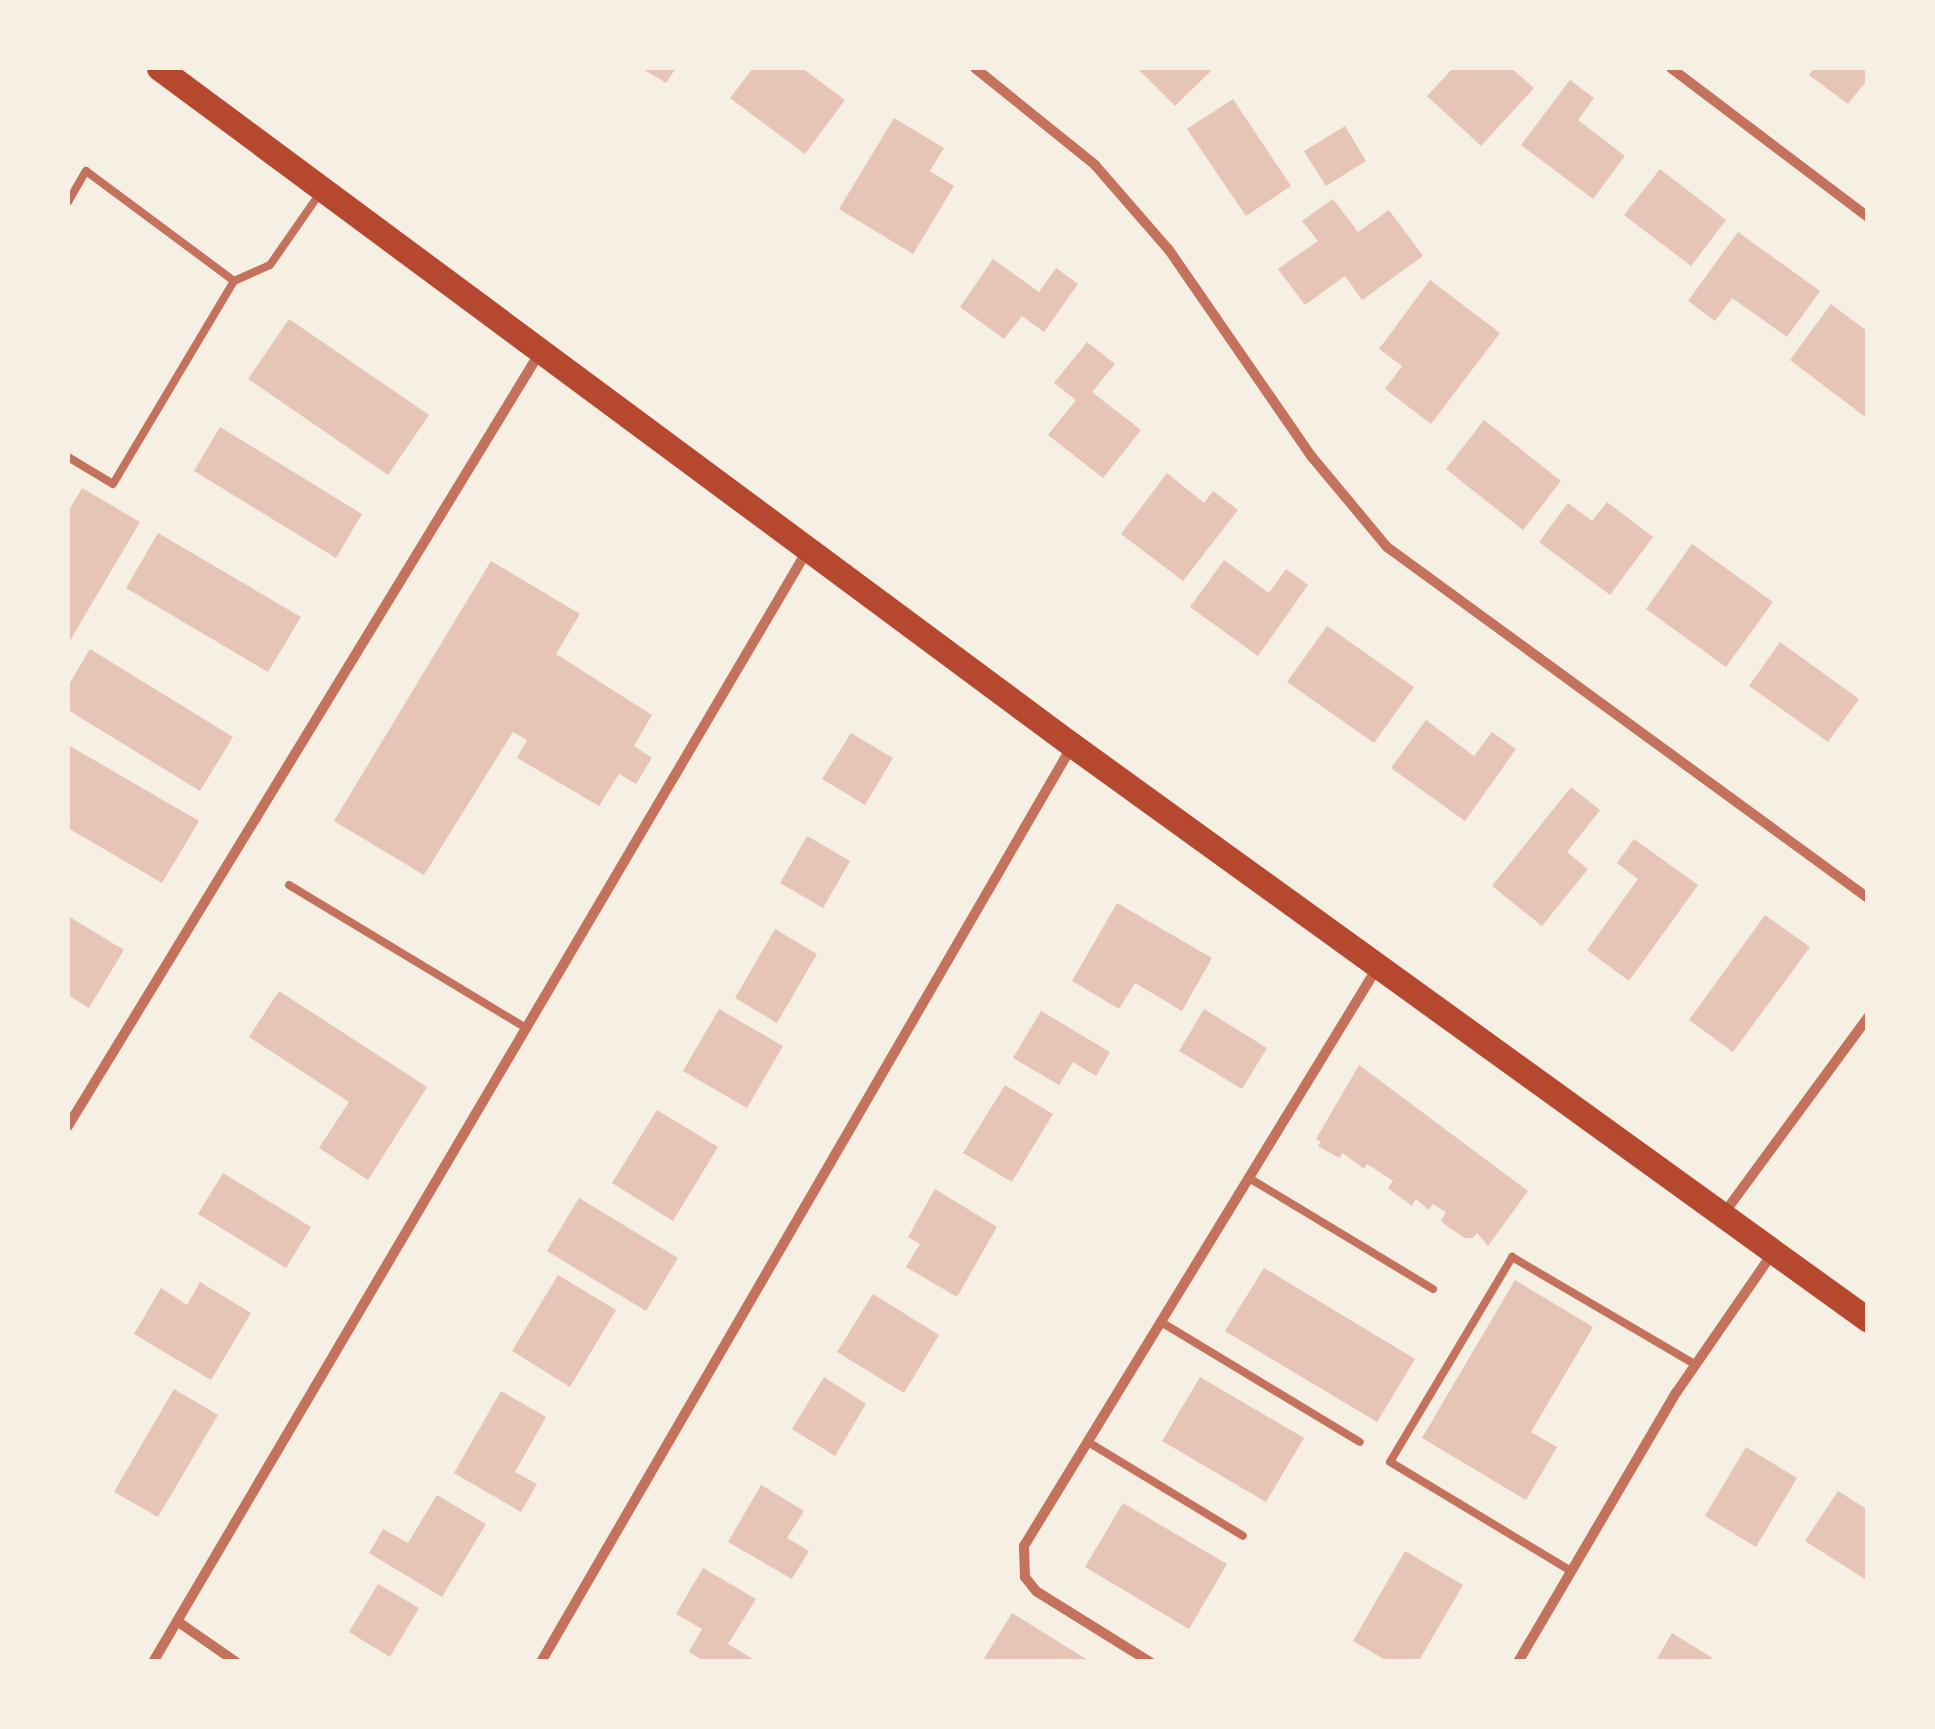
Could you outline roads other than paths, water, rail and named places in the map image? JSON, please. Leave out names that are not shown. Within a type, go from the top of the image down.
[{"type":"main road","points":[[159,68],[1072,745],[1868,1320]]},
{"type":"street","points":[[975,68],[1095,166],[1169,250],[1312,458],[1386,547],[1868,898]]},
{"type":"street","points":[[1671,68],[1868,218]]},
{"type":"street","points":[[68,1126],[541,351]]},
{"type":"street","points":[[153,1662],[808,550]]},
{"type":"street","points":[[541,1662],[1072,745]]},
{"type":"street","points":[[1150,1662],[1036,1591],[1026,1577],[1024,1546],[1377,968]]},
{"type":"street","points":[[1721,1216],[1868,1017]]},
{"type":"street","points":[[1518,1662],[1696,1366],[1773,1253]]},
{"type":"street","points":[[177,1621],[236,1662]]},
{"type":"lane","points":[[68,202],[86,171],[234,280]]},
{"type":"lane","points":[[68,457],[113,484],[234,280],[270,265],[323,190]]},
{"type":"lane","points":[[289,885],[526,1028]]},
{"type":"lane","points":[[1249,1178],[1433,1290]]},
{"type":"lane","points":[[1571,1571],[1390,1462],[1512,1258],[1696,1366]]},
{"type":"lane","points":[[1162,1322],[1360,1442]]},
{"type":"lane","points":[[1088,1442],[1243,1536]]}]
